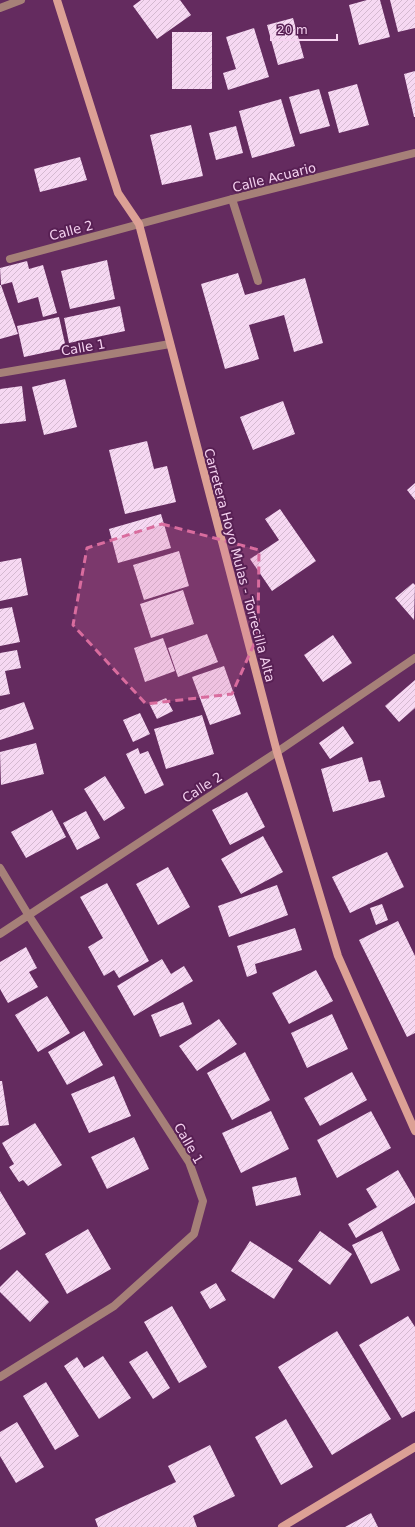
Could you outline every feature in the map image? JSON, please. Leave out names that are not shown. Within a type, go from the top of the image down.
[{"type":"street","points":[[0,8],[21,0]]},
{"type":"street","name":"Carretera Hoyo Mulas - Torrecilla Alta","points":[[57,0],[118,193],[139,224],[277,752],[338,956],[415,1131]]},
{"type":"street","name":"Calle Acuario","points":[[139,224],[415,153]]},
{"type":"street","points":[[232,199],[258,282]]},
{"type":"street","name":"Calle 2","points":[[10,259],[139,224]]},
{"type":"street","name":"Calle 1","points":[[0,373],[170,344]]},
{"type":"street","name":"Calle 2","points":[[0,934],[277,752],[415,658]]},
{"type":"street","name":"Calle 1","points":[[0,868],[29,916],[189,1162],[203,1201],[194,1234],[114,1306],[0,1377]]},
{"type":"street","points":[[282,1527],[415,1447]]},
{"type":"highlighted area","points":[[162,524],[259,550],[258,635],[232,694],[146,704],[73,625],[87,548]]},
{"type":"building","points":[[141,0],[180,0],[191,15],[157,39],[133,6]]},
{"type":"building","points":[[367,0],[380,0],[390,37],[359,45],[349,5]]},
{"type":"building","points":[[390,0],[415,0],[415,28],[398,32]]},
{"type":"building","points":[[293,18],[304,58],[278,65],[267,25]]},
{"type":"building","points":[[254,28],[269,77],[228,90],[223,73],[236,69],[226,37]]},
{"type":"building","points":[[172,32],[212,32],[212,89],[172,89]]},
{"type":"building","points":[[415,71],[415,117],[414,117],[404,74]]},
{"type":"building","points":[[357,84],[369,125],[339,133],[328,92]]},
{"type":"building","points":[[319,89],[330,126],[300,134],[289,97]]},
{"type":"building","points":[[281,99],[295,146],[252,158],[239,111]]},
{"type":"building","points":[[191,125],[203,176],[162,185],[150,135]]},
{"type":"building","points":[[236,126],[243,153],[216,160],[209,133]]},
{"type":"building","points":[[80,157],[87,180],[40,192],[34,169]]},
{"type":"building","points":[[107,260],[115,299],[70,309],[61,271]]},
{"type":"building","points":[[27,261],[29,269],[43,265],[57,313],[43,317],[38,297],[18,303],[12,282],[1,285],[0,268]]},
{"type":"building","points":[[238,273],[245,295],[305,278],[323,343],[294,352],[284,315],[249,325],[259,359],[225,369],[201,284]]},
{"type":"building","points":[[0,285],[18,334],[0,339]]},
{"type":"building","points":[[120,306],[125,331],[69,343],[64,318]]},
{"type":"building","points":[[59,317],[66,348],[24,357],[17,326]]},
{"type":"building","points":[[65,379],[77,427],[44,435],[32,387]]},
{"type":"building","points":[[22,386],[26,421],[0,424],[0,389]]},
{"type":"building","points":[[283,401],[295,434],[253,450],[240,417]]},
{"type":"building","points":[[147,441],[154,469],[167,466],[176,502],[125,514],[109,450]]},
{"type":"building","points":[[415,483],[415,500],[407,490]]},
{"type":"building","points":[[280,509],[316,561],[272,591],[250,559],[279,540],[265,519]]},
{"type":"building","points":[[161,514],[171,548],[118,563],[109,529]]},
{"type":"building","points":[[179,551],[189,586],[144,600],[133,565]]},
{"type":"building","points":[[21,558],[28,595],[0,601],[0,562]]},
{"type":"building","points":[[413,583],[415,585],[414,620],[395,598]]},
{"type":"building","points":[[183,590],[194,624],[151,638],[140,604]]},
{"type":"building","points":[[12,607],[20,642],[0,646],[0,609]]},
{"type":"building","points":[[207,634],[218,662],[178,677],[168,648]]},
{"type":"building","points":[[333,635],[352,663],[323,682],[304,655]]},
{"type":"building","points":[[163,638],[175,671],[145,682],[134,648]]},
{"type":"building","points":[[17,650],[21,668],[5,671],[10,694],[0,696],[0,653]]},
{"type":"building","points":[[224,666],[241,714],[210,725],[192,677]]},
{"type":"building","points":[[415,680],[415,708],[399,722],[385,706]]},
{"type":"building","points":[[166,698],[173,711],[157,719],[150,705]]},
{"type":"building","points":[[24,702],[34,729],[0,740],[0,710]]},
{"type":"building","points":[[140,713],[150,734],[133,742],[123,720]]},
{"type":"building","points":[[202,715],[214,754],[166,769],[154,729]]},
{"type":"building","points":[[343,726],[354,743],[330,759],[319,743]]},
{"type":"building","points":[[36,743],[44,774],[1,785],[0,752]]},
{"type":"building","points":[[138,748],[140,754],[148,751],[164,785],[145,794],[126,754]]},
{"type":"building","points":[[362,757],[369,782],[380,780],[385,797],[333,812],[321,769]]},
{"type":"building","points":[[105,776],[125,808],[104,821],[84,789]]},
{"type":"building","points":[[247,792],[265,827],[230,845],[212,810]]},
{"type":"building","points":[[52,810],[66,837],[26,858],[11,832]]},
{"type":"building","points":[[86,811],[100,838],[77,850],[63,823]]},
{"type":"building","points":[[263,836],[283,872],[241,894],[221,859]]},
{"type":"building","points":[[387,852],[404,887],[350,913],[332,877]]},
{"type":"building","points":[[168,867],[190,907],[158,925],[136,884]]},
{"type":"building","points":[[107,883],[149,961],[119,978],[114,970],[104,976],[88,947],[103,938],[80,897]]},
{"type":"building","points":[[277,885],[288,915],[229,937],[218,906]]},
{"type":"building","points":[[382,904],[388,920],[376,925],[370,908]]},
{"type":"building","points":[[398,921],[415,956],[415,1033],[407,1037],[359,940]]},
{"type":"building","points":[[295,928],[302,950],[255,964],[257,973],[247,977],[237,946]]},
{"type":"building","points":[[26,947],[37,968],[29,972],[38,987],[8,1003],[0,989],[0,962]]},
{"type":"building","points":[[162,959],[171,974],[184,966],[193,981],[134,1016],[117,986]]},
{"type":"building","points":[[316,970],[333,1001],[289,1024],[272,993]]},
{"type":"building","points":[[47,996],[70,1033],[38,1052],[15,1015]]},
{"type":"building","points":[[183,1002],[192,1024],[160,1037],[151,1015]]},
{"type":"building","points":[[332,1014],[348,1049],[307,1068],[291,1033]]},
{"type":"building","points":[[219,1019],[237,1044],[197,1071],[179,1046]]},
{"type":"building","points":[[84,1031],[103,1065],[67,1085],[48,1052]]},
{"type":"building","points":[[245,1052],[270,1100],[232,1120],[207,1073]]},
{"type":"building","points":[[352,1072],[367,1100],[320,1126],[304,1098]]},
{"type":"building","points":[[114,1076],[131,1116],[89,1133],[71,1094]]},
{"type":"building","points":[[0,1081],[2,1081],[9,1125],[0,1126]]},
{"type":"building","points":[[271,1111],[289,1149],[241,1173],[222,1133]]},
{"type":"building","points":[[371,1111],[391,1148],[337,1178],[317,1140]]},
{"type":"building","points":[[35,1123],[62,1165],[28,1186],[23,1180],[19,1182],[9,1167],[14,1164],[2,1143]]},
{"type":"building","points":[[134,1137],[149,1169],[107,1189],[91,1157]]},
{"type":"building","points":[[398,1170],[415,1199],[415,1203],[356,1238],[348,1224],[377,1207],[366,1189]]},
{"type":"building","points":[[296,1177],[301,1195],[256,1206],[252,1187]]},
{"type":"building","points":[[0,1191],[26,1234],[0,1250]]},
{"type":"building","points":[[88,1229],[111,1269],[67,1294],[45,1254]]},
{"type":"building","points":[[320,1231],[352,1254],[330,1285],[298,1261]]},
{"type":"building","points":[[382,1231],[400,1270],[371,1284],[352,1245]]},
{"type":"building","points":[[250,1241],[293,1269],[274,1299],[231,1271]]},
{"type":"building","points":[[17,1270],[49,1302],[30,1322],[0,1292],[0,1287]]},
{"type":"building","points":[[216,1283],[226,1300],[210,1309],[200,1292]]},
{"type":"building","points":[[172,1306],[207,1367],[179,1383],[144,1322]]},
{"type":"building","points":[[408,1316],[415,1327],[415,1411],[402,1418],[359,1345]]},
{"type":"building","points":[[337,1331],[391,1419],[332,1455],[278,1367]]},
{"type":"building","points":[[147,1351],[170,1388],[153,1399],[129,1362]]},
{"type":"building","points":[[103,1356],[131,1398],[99,1419],[64,1366],[77,1357],[84,1368]]},
{"type":"building","points":[[46,1382],[79,1436],[55,1450],[23,1396]]},
{"type":"building","points":[[286,1419],[313,1467],[281,1485],[255,1437]]},
{"type":"building","points":[[17,1422],[44,1467],[16,1483],[0,1456],[0,1432]]},
{"type":"building","points":[[210,1445],[235,1496],[193,1516],[197,1527],[98,1527],[95,1519],[176,1482],[168,1466]]},
{"type":"building","points":[[371,1513],[378,1527],[345,1527]]}]
